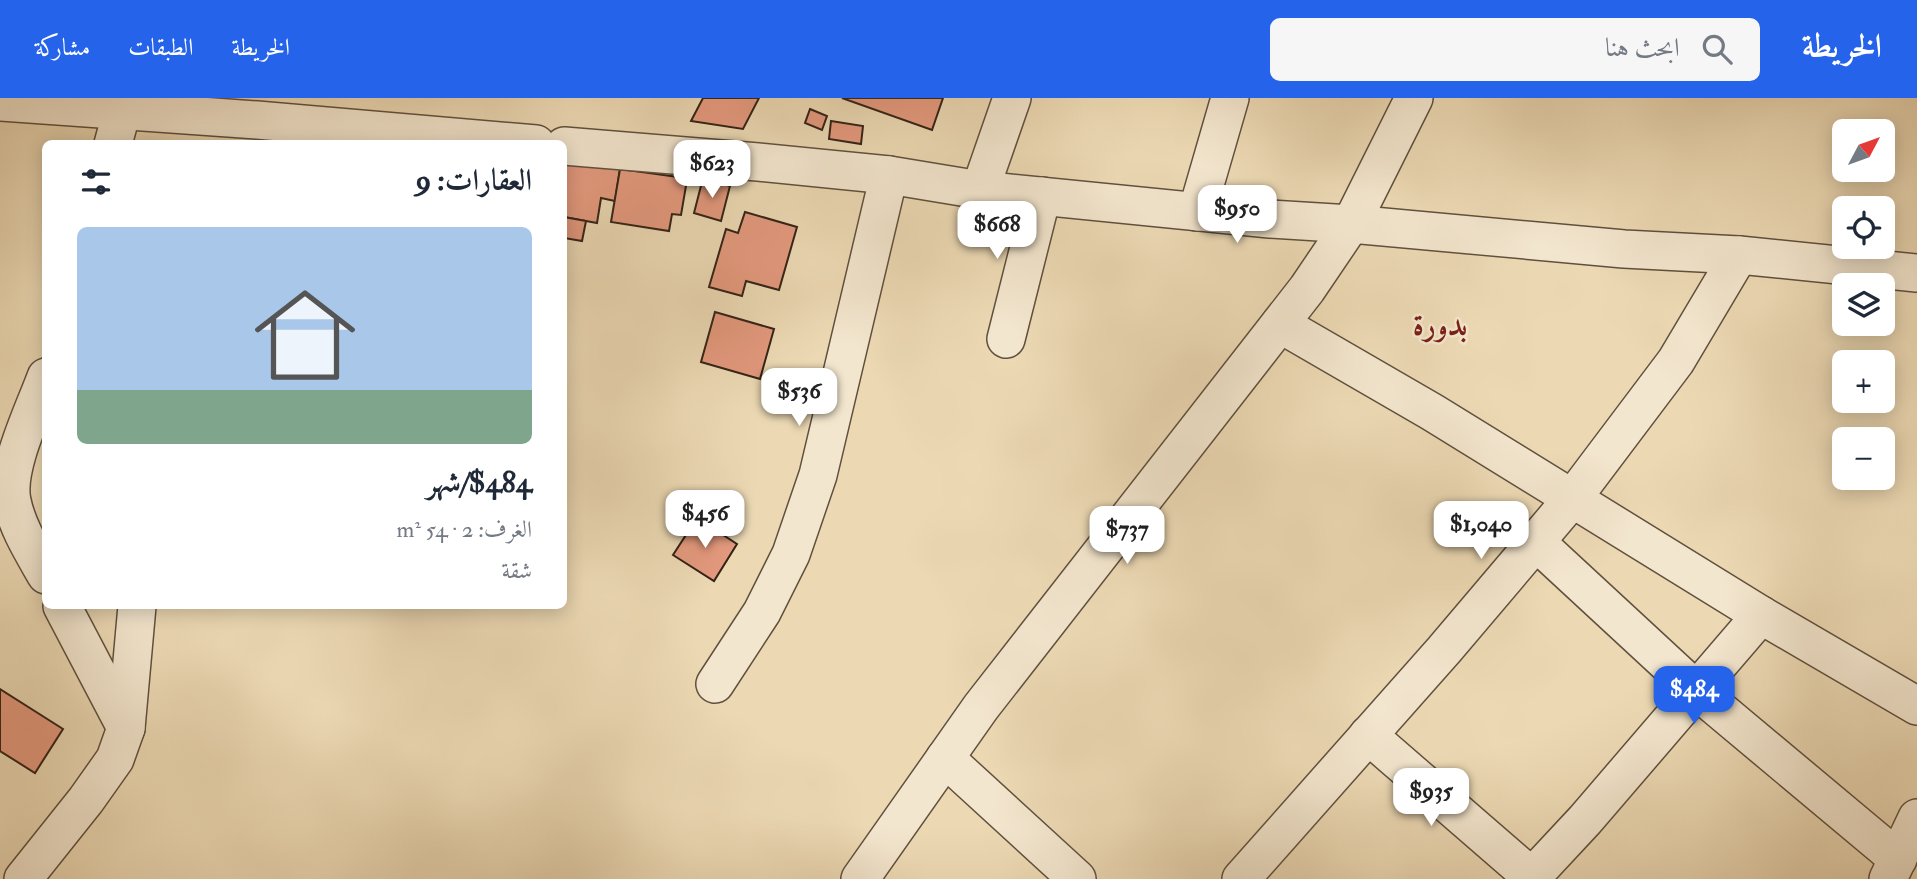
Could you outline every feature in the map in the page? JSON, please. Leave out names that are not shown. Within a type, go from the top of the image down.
[{"type":"street","points":[[979,190],[1012,98]]},
{"type":"street","points":[[1197,212],[1230,98]]},
{"type":"street","points":[[860,879],[981,707],[1280,324],[1351,224],[1415,98]]},
{"type":"street","points":[[0,102],[118,127],[260,109],[343,136],[443,140]]},
{"type":"street","points":[[567,146],[889,175],[979,190],[1270,219],[1624,249],[1739,255],[1917,273]]},
{"type":"street","points":[[715,684],[762,612],[792,554],[818,475],[889,175]]},
{"type":"street","points":[[1006,339],[1042,196]]},
{"type":"street","points":[[1241,879],[1572,499],[1676,361],[1739,255]]},
{"type":"street","points":[[1280,324],[1432,412],[1761,615],[1917,706]]},
{"type":"street","points":[[42,388],[10,476],[12,502],[22,531],[42,568]]},
{"type":"street","points":[[1536,542],[1893,869],[1917,818]]},
{"type":"street","points":[[64,609],[127,728]]},
{"type":"street","points":[[23,879],[115,759],[127,728],[138,609]]},
{"type":"street","points":[[1368,735],[1532,878],[1761,615]]},
{"type":"street","points":[[945,758],[1077,879]]},
{"type":"building","points":[[703,98],[759,98],[743,129],[691,121]]},
{"type":"building","points":[[842,98],[943,98],[932,130]]},
{"type":"building","points":[[810,109],[827,116],[822,130],[805,123]]},
{"type":"building","points":[[831,121],[863,126],[861,144],[829,139]]},
{"type":"building","points":[[567,159],[620,169],[615,201],[601,198],[597,223],[567,218]]},
{"type":"building","points":[[620,169],[687,180],[681,215],[672,214],[669,231],[611,222]]},
{"type":"building","points":[[703,178],[730,186],[721,221],[694,213]]},
{"type":"building","points":[[745,212],[797,227],[779,290],[746,281],[742,296],[709,287],[726,229],[738,233]]},
{"type":"building","points":[[567,218],[586,221],[582,241],[567,238]]},
{"type":"building","points":[[715,312],[774,329],[760,379],[701,362]]},
{"type":"building","points":[[697,518],[737,544],[714,581],[673,555]]},
{"type":"building","points":[[0,689],[63,729],[35,773],[0,751]]},
{"type":"district","name":"بدورة","points":[[1440,325]]}]
